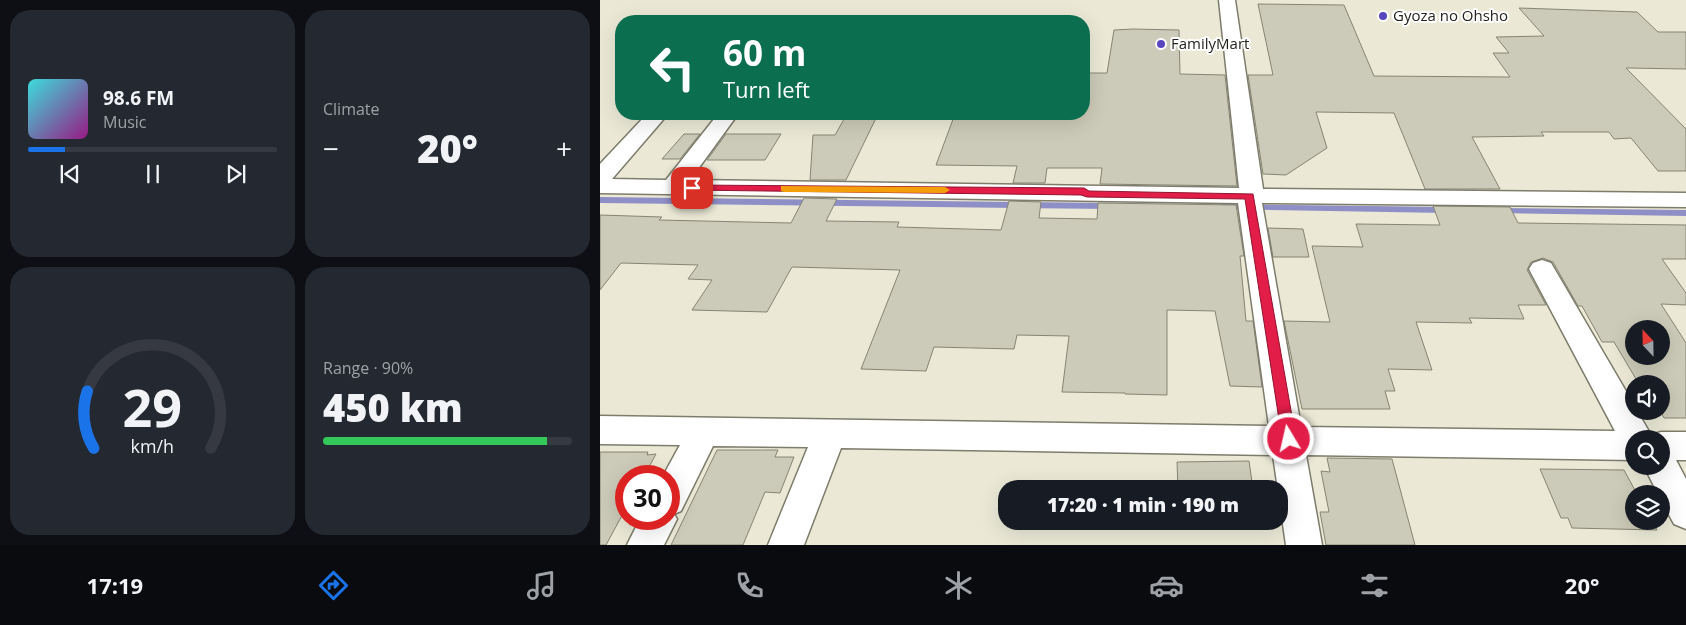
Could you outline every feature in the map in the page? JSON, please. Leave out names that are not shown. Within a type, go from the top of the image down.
[{"type":"street","points":[[1227,0],[1251,201],[1304,545]]},
{"type":"street","points":[[600,178],[653,120]]},
{"type":"street","points":[[672,188],[723,120]]},
{"type":"street","points":[[600,186],[1084,192],[1087,194],[1251,201],[1686,200]]},
{"type":"street","points":[[1542,269],[1631,430]]},
{"type":"street","points":[[600,430],[1289,439],[1625,446]]},
{"type":"street","points":[[680,479],[704,432]]},
{"type":"street","points":[[786,545],[830,433]]},
{"type":"street","points":[[1670,446],[1686,446]]},
{"type":"street","points":[[1666,475],[1686,512]]},
{"type":"street","points":[[645,545],[653,530]]},
{"type":"building","points":[[1258,4],[1344,5],[1374,76],[1510,77],[1493,53],[1509,53],[1496,37],[1544,36],[1519,8],[1637,12],[1658,32],[1686,32],[1686,69],[1626,68],[1686,129],[1686,171],[1658,171],[1631,138],[1614,139],[1609,132],[1541,132],[1544,136],[1472,137],[1500,189],[1425,189],[1394,113],[1316,112],[1327,148],[1286,175],[1263,174],[1248,75],[1273,75]]},
{"type":"building","points":[[1114,30],[1179,30],[1180,74],[1225,75],[1237,186],[1100,184],[1102,168],[1047,168],[1045,183],[1013,183],[1017,166],[936,165],[953,120],[1090,120],[1090,73],[1107,73]]},
{"type":"building","points":[[844,120],[875,120],[846,180],[810,180],[813,135],[835,135]]},
{"type":"building","points":[[684,134],[700,134],[680,159],[662,159]]},
{"type":"building","points":[[726,134],[781,134],[765,160],[707,160]]},
{"type":"building","points":[[804,198],[837,199],[826,221],[899,222],[897,227],[1001,230],[1009,201],[1041,202],[1039,218],[1097,219],[1098,203],[1236,205],[1244,256],[1240,256],[1246,321],[1253,321],[1262,387],[1230,386],[1215,311],[1167,310],[1167,395],[1062,392],[1069,336],[1017,335],[1014,349],[934,347],[926,371],[861,369],[900,270],[792,267],[767,312],[692,310],[712,280],[688,279],[698,265],[621,263],[600,290],[600,215],[662,217],[659,220],[791,223]]},
{"type":"building","points":[[1433,206],[1510,207],[1518,223],[1686,225],[1686,259],[1662,259],[1686,293],[1686,305],[1661,304],[1686,343],[1686,418],[1670,418],[1670,375],[1634,375],[1628,365],[1670,365],[1670,320],[1625,320],[1625,360],[1614,342],[1602,342],[1582,306],[1578,306],[1553,262],[1543,258],[1531,262],[1527,270],[1546,305],[1518,305],[1524,319],[1469,318],[1472,323],[1416,322],[1432,370],[1388,369],[1395,391],[1385,391],[1390,409],[1302,409],[1284,321],[1330,322],[1312,246],[1363,247],[1356,224],[1440,225]]},
{"type":"building","points":[[1268,228],[1303,229],[1309,257],[1273,257]]},
{"type":"building","points":[[717,450],[778,450],[775,457],[794,457],[780,493],[765,492],[743,545],[671,545],[680,530],[680,526]]},
{"type":"building","points":[[600,452],[648,452],[647,455],[656,454],[650,465],[615,465],[615,528],[606,545],[600,545]]},
{"type":"building","points":[[1327,458],[1392,459],[1415,545],[1326,545],[1320,512],[1329,512],[1321,471],[1330,472]]},
{"type":"building","points":[[1249,461],[1252,480],[1178,480],[1177,462]]},
{"type":"building","points":[[1540,469],[1624,470],[1625,475],[1632,485],[1625,485],[1625,529],[1572,528],[1568,518],[1561,518]]},
{"type":"waterway","points":[[600,200],[1111,206]]},
{"type":"waterway","points":[[1223,207],[1446,210]]},
{"type":"waterway","points":[[1498,211],[1686,213]]},
{"type":"slow traffic","points":[[784,189],[945,190]]},
{"type":"place","name":"Gyoza no Ohsho","points":[[1383,16]]},
{"type":"place","name":"FamilyMart","points":[[1161,44]]},
{"type":"route","points":[[692,188],[1084,192],[1087,194],[1250,196],[1251,216],[1289,439]]}]
